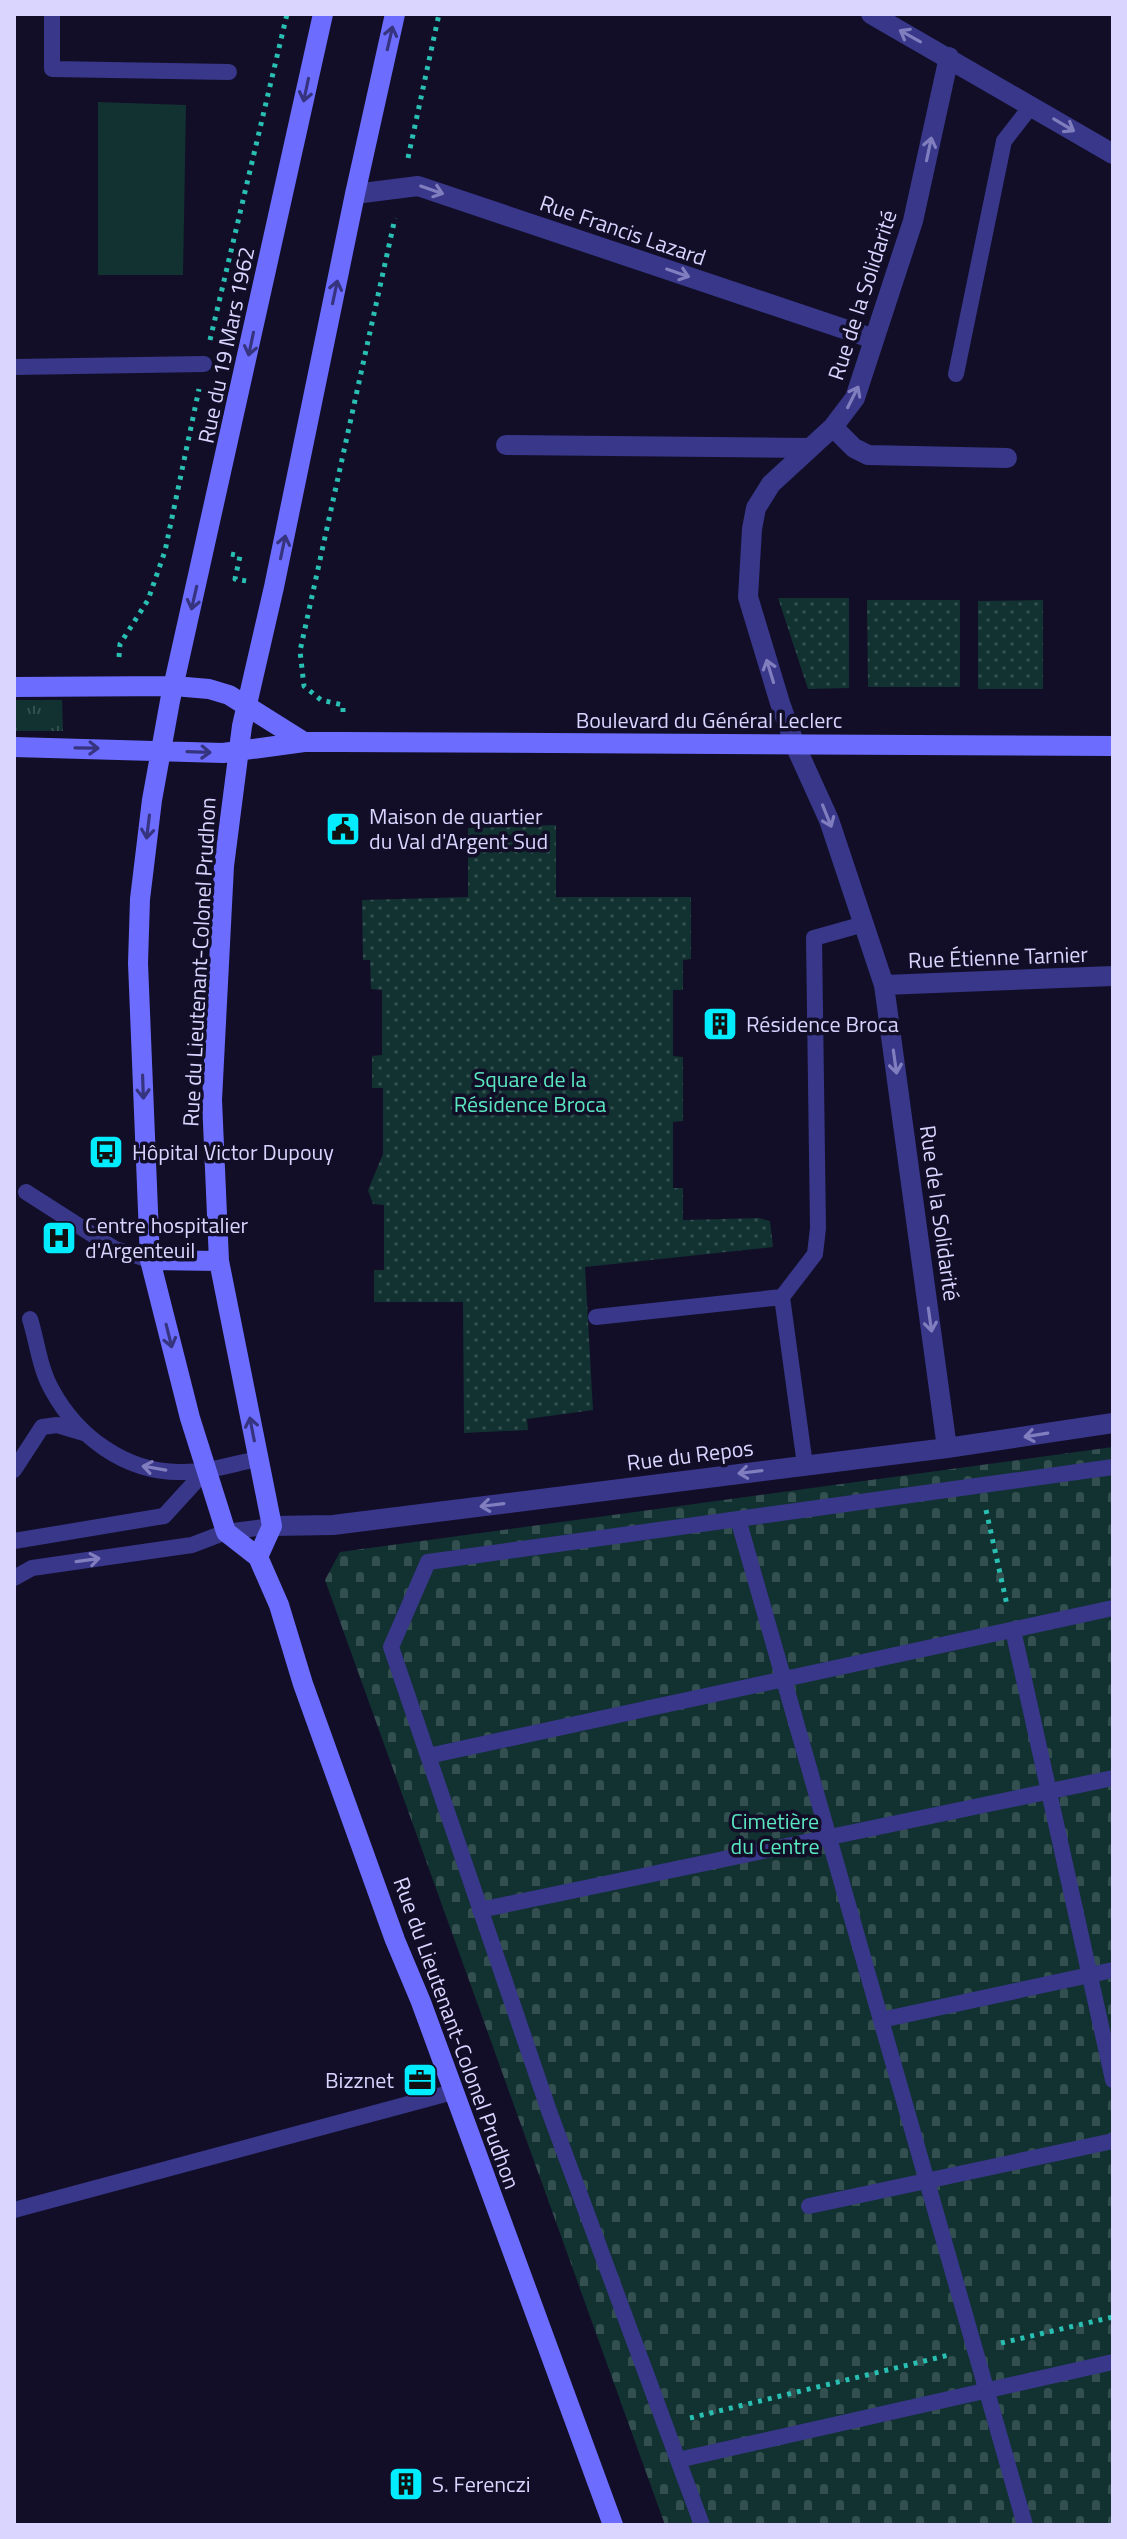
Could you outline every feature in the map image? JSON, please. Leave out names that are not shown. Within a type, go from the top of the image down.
[{"type":"main road","name":"Rue du 19 Mars 1962","points":[[174,686],[323,14]]},
{"type":"main road","points":[[274,587],[395,14]]},
{"type":"main road","name":"Rue du Lieutenant-Colonel Prudhon","points":[[272,1526],[219,1261],[212,1100],[224,866],[246,707],[274,587]]},
{"type":"main road","points":[[14,687],[174,686],[219,691],[304,742]]},
{"type":"main road","name":"Rue du Lieutenant-Colonel Prudhon","points":[[174,686],[160,750],[145,854],[138,963],[150,1260],[206,1470],[226,1532],[258,1557],[285,1620],[303,1684],[613,2525]]},
{"type":"main road","name":"Boulevard du Général Leclerc","points":[[14,747],[238,752],[304,742],[1113,746]]},
{"type":"main road","points":[[150,1260],[219,1261]]},
{"type":"main road","points":[[258,1557],[272,1526]]},
{"type":"street","points":[[871,14],[1113,154]]},
{"type":"street","name":"Rue de la Solidarité","points":[[947,1448],[884,985],[829,820],[795,745],[748,597],[756,508],[771,484],[833,427],[855,398],[913,221],[949,57]]},
{"type":"street","name":"Rue Francis Lazard","points":[[355,194],[418,186],[874,339]]},
{"type":"street","points":[[833,427],[854,448],[868,455],[1007,458]]},
{"type":"street","points":[[506,445],[810,448]]},
{"type":"street","name":"Rue Étienne Tarnier","points":[[884,985],[1113,976]]},
{"type":"street","name":"Rue du Repos","points":[[272,1526],[333,1525],[947,1448],[1113,1423]]},
{"type":"lane","points":[[52,14],[52,69],[229,72]]},
{"type":"lane","points":[[956,374],[1004,141],[1032,105]]},
{"type":"lane","points":[[14,367],[204,364]]},
{"type":"lane","points":[[805,1465],[782,1297],[815,1254],[818,1228],[814,938],[864,924]]},
{"type":"lane","points":[[26,1192],[115,1249],[150,1260]]},
{"type":"lane","points":[[596,1317],[782,1297]]},
{"type":"lane","points":[[30,1319],[51,1389],[84,1433],[114,1455],[140,1466],[178,1472],[206,1470],[258,1459]]},
{"type":"lane","points":[[14,1470],[42,1427],[57,1425],[84,1433]]},
{"type":"lane","points":[[702,2525],[549,2111],[391,1647],[428,1562],[1113,1467]]},
{"type":"lane","points":[[14,1541],[164,1516],[206,1470]]},
{"type":"lane","points":[[738,1519],[1025,2525]]},
{"type":"lane","points":[[14,1578],[32,1568],[192,1545],[226,1532],[272,1526]]},
{"type":"lane","points":[[428,1756],[1113,1608]]},
{"type":"lane","points":[[1013,1630],[1113,2080]]},
{"type":"lane","points":[[480,1910],[1113,1778]]},
{"type":"lane","points":[[881,2020],[1113,1970]]},
{"type":"lane","points":[[14,2210],[453,2092]]},
{"type":"lane","points":[[809,2206],[1113,2141]]},
{"type":"lane","points":[[678,2460],[1113,2362]]},
{"type":"path","points":[[342,742],[343,705],[321,700],[304,686],[300,651],[439,14]]},
{"type":"path","points":[[167,541],[240,556],[235,579],[312,596]]},
{"type":"path","points":[[980,1485],[1013,1630]]},
{"type":"path","points":[[666,2424],[1113,2317]]},
{"type":"green space","points":[[98,102],[186,105],[183,275],[98,275]]},
{"type":"green space","points":[[778,598],[849,598],[849,688],[808,689]]},
{"type":"green space","points":[[867,600],[960,600],[960,687],[868,687]]},
{"type":"green space","points":[[1043,600],[1043,689],[978,689],[978,601]]},
{"type":"green space","points":[[14,700],[62,700],[63,731],[14,731]]},
{"type":"green space","name":"Square de la Résidence Broca","points":[[556,825],[556,897],[691,897],[691,959],[683,960],[683,990],[673,990],[673,1056],[683,1057],[683,1121],[673,1122],[673,1188],[683,1188],[683,1220],[759,1218],[770,1221],[773,1247],[585,1267],[593,1410],[527,1419],[528,1430],[464,1433],[463,1302],[374,1302],[374,1270],[384,1270],[384,1205],[373,1204],[368,1190],[383,1154],[383,1088],[372,1088],[372,1056],[382,1055],[382,990],[371,989],[370,960],[363,960],[362,900],[468,897],[468,828]]},
{"type":"green space","name":"Cimetière du Centre","points":[[1113,1447],[1113,2525],[665,2525],[325,1580],[340,1552]]},
{"type":"place","name":"Maison de quartier du Val d'Argent Sud","points":[[343,829]]},
{"type":"place","name":"Résidence Broca","points":[[720,1024]]},
{"type":"place","name":"Hôpital Victor Dupouy","points":[[106,1152]]},
{"type":"place","name":"Centre hospitalier d'Argenteuil","points":[[59,1238]]},
{"type":"place","name":"Bizznet","points":[[420,2080]]},
{"type":"place","name":"S. Ferenczi","points":[[406,2484]]}]
